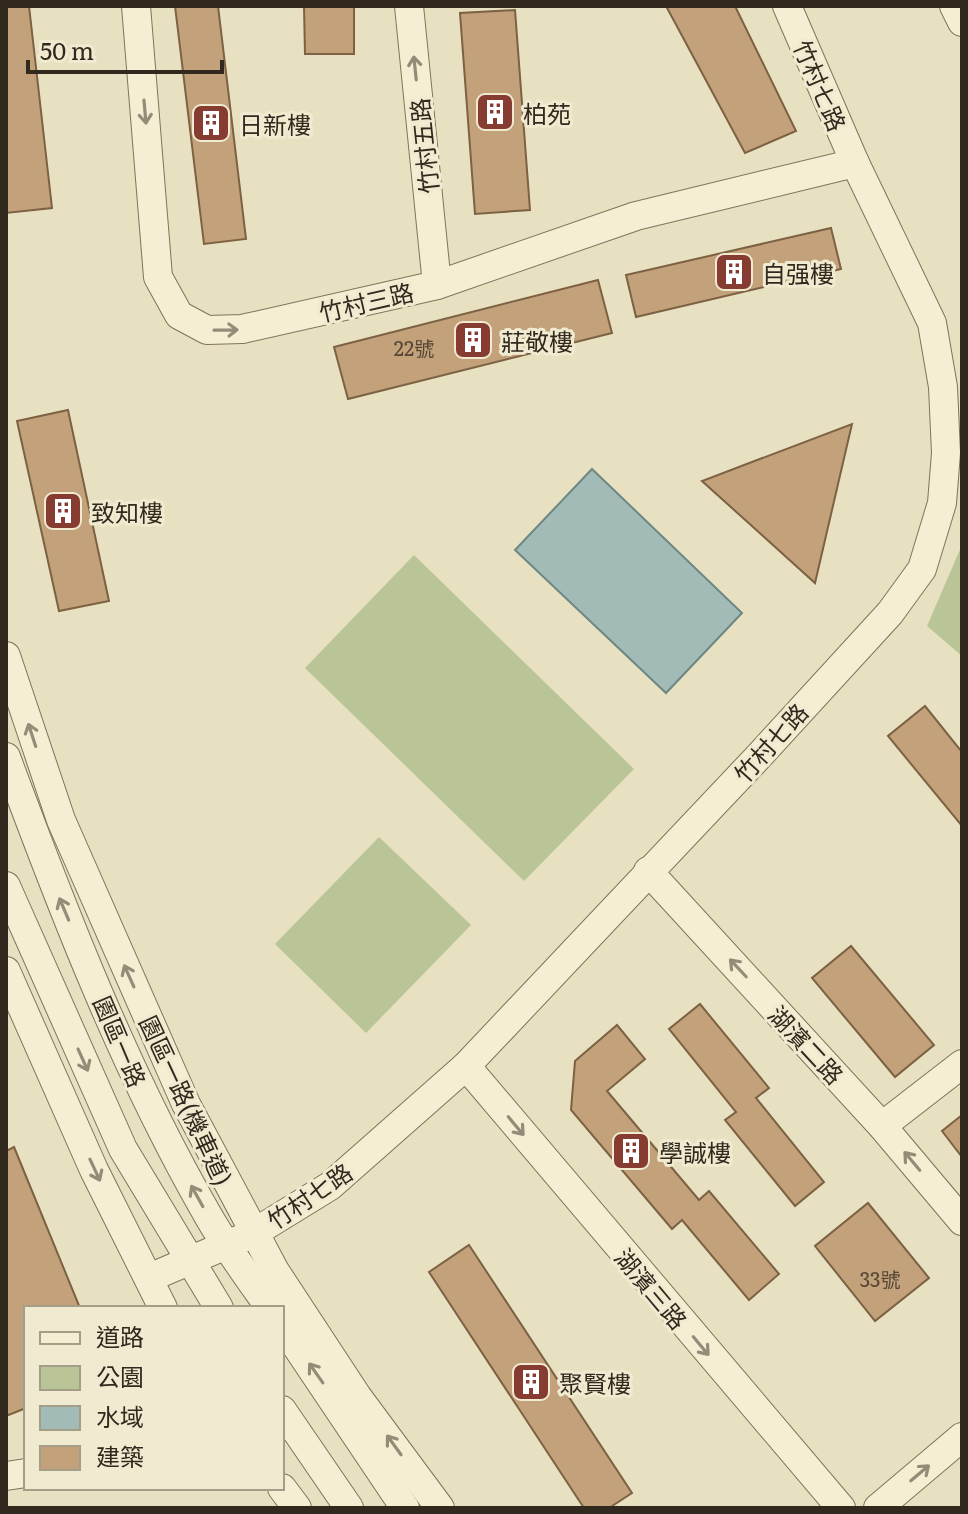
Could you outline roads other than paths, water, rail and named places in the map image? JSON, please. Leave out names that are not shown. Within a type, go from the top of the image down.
[{"type":"street","name":"竹村三路","points":[[136,6],[158,277],[179,315],[207,330],[242,329],[437,285],[636,216],[855,163]]},
{"type":"street","name":"竹村五路","points":[[409,6],[437,285]]},
{"type":"street","name":"竹村七路","points":[[149,1278],[252,1234],[330,1186],[466,1066],[890,613],[922,569],[942,503],[946,453],[943,387],[932,323],[855,163],[787,6]]},
{"type":"street","points":[[954,6],[962,22]]},
{"type":"street","name":"園區一路(機車道)","points":[[6,656],[61,820],[186,1104],[252,1234],[357,1396],[440,1508]]},
{"type":"street","name":"園區一路","points":[[6,757],[50,876],[157,1123],[226,1244],[269,1306]]},
{"type":"street","name":"湖濱二路","points":[[648,871],[882,1126],[962,1221]]},
{"type":"street","name":"園區一路","points":[[6,886],[123,1149],[218,1306]]},
{"type":"street","points":[[6,971],[94,1170],[162,1306]]},
{"type":"street","points":[[882,1126],[962,1064]]},
{"type":"street","name":"湖濱三路","points":[[466,1066],[841,1508]]},
{"type":"street","points":[[284,1328],[405,1508]]},
{"type":"street","points":[[286,1422],[349,1508]]},
{"type":"street","points":[[878,1508],[962,1437]]},
{"type":"street","points":[[284,1490],[297,1508]]},
{"type":"water","points":[[592,469],[742,613],[666,693],[515,550]]},
{"type":"place","name":"柏苑","points":[[495,112]]},
{"type":"place","name":"日新樓","points":[[211,123]]},
{"type":"place","name":"自强樓","points":[[734,272]]},
{"type":"place","name":"莊敬樓","points":[[473,340]]},
{"type":"place","name":"致知樓","points":[[63,511]]},
{"type":"place","name":"學誠樓","points":[[631,1151]]},
{"type":"place","name":"聚賢樓","points":[[531,1382]]}]
